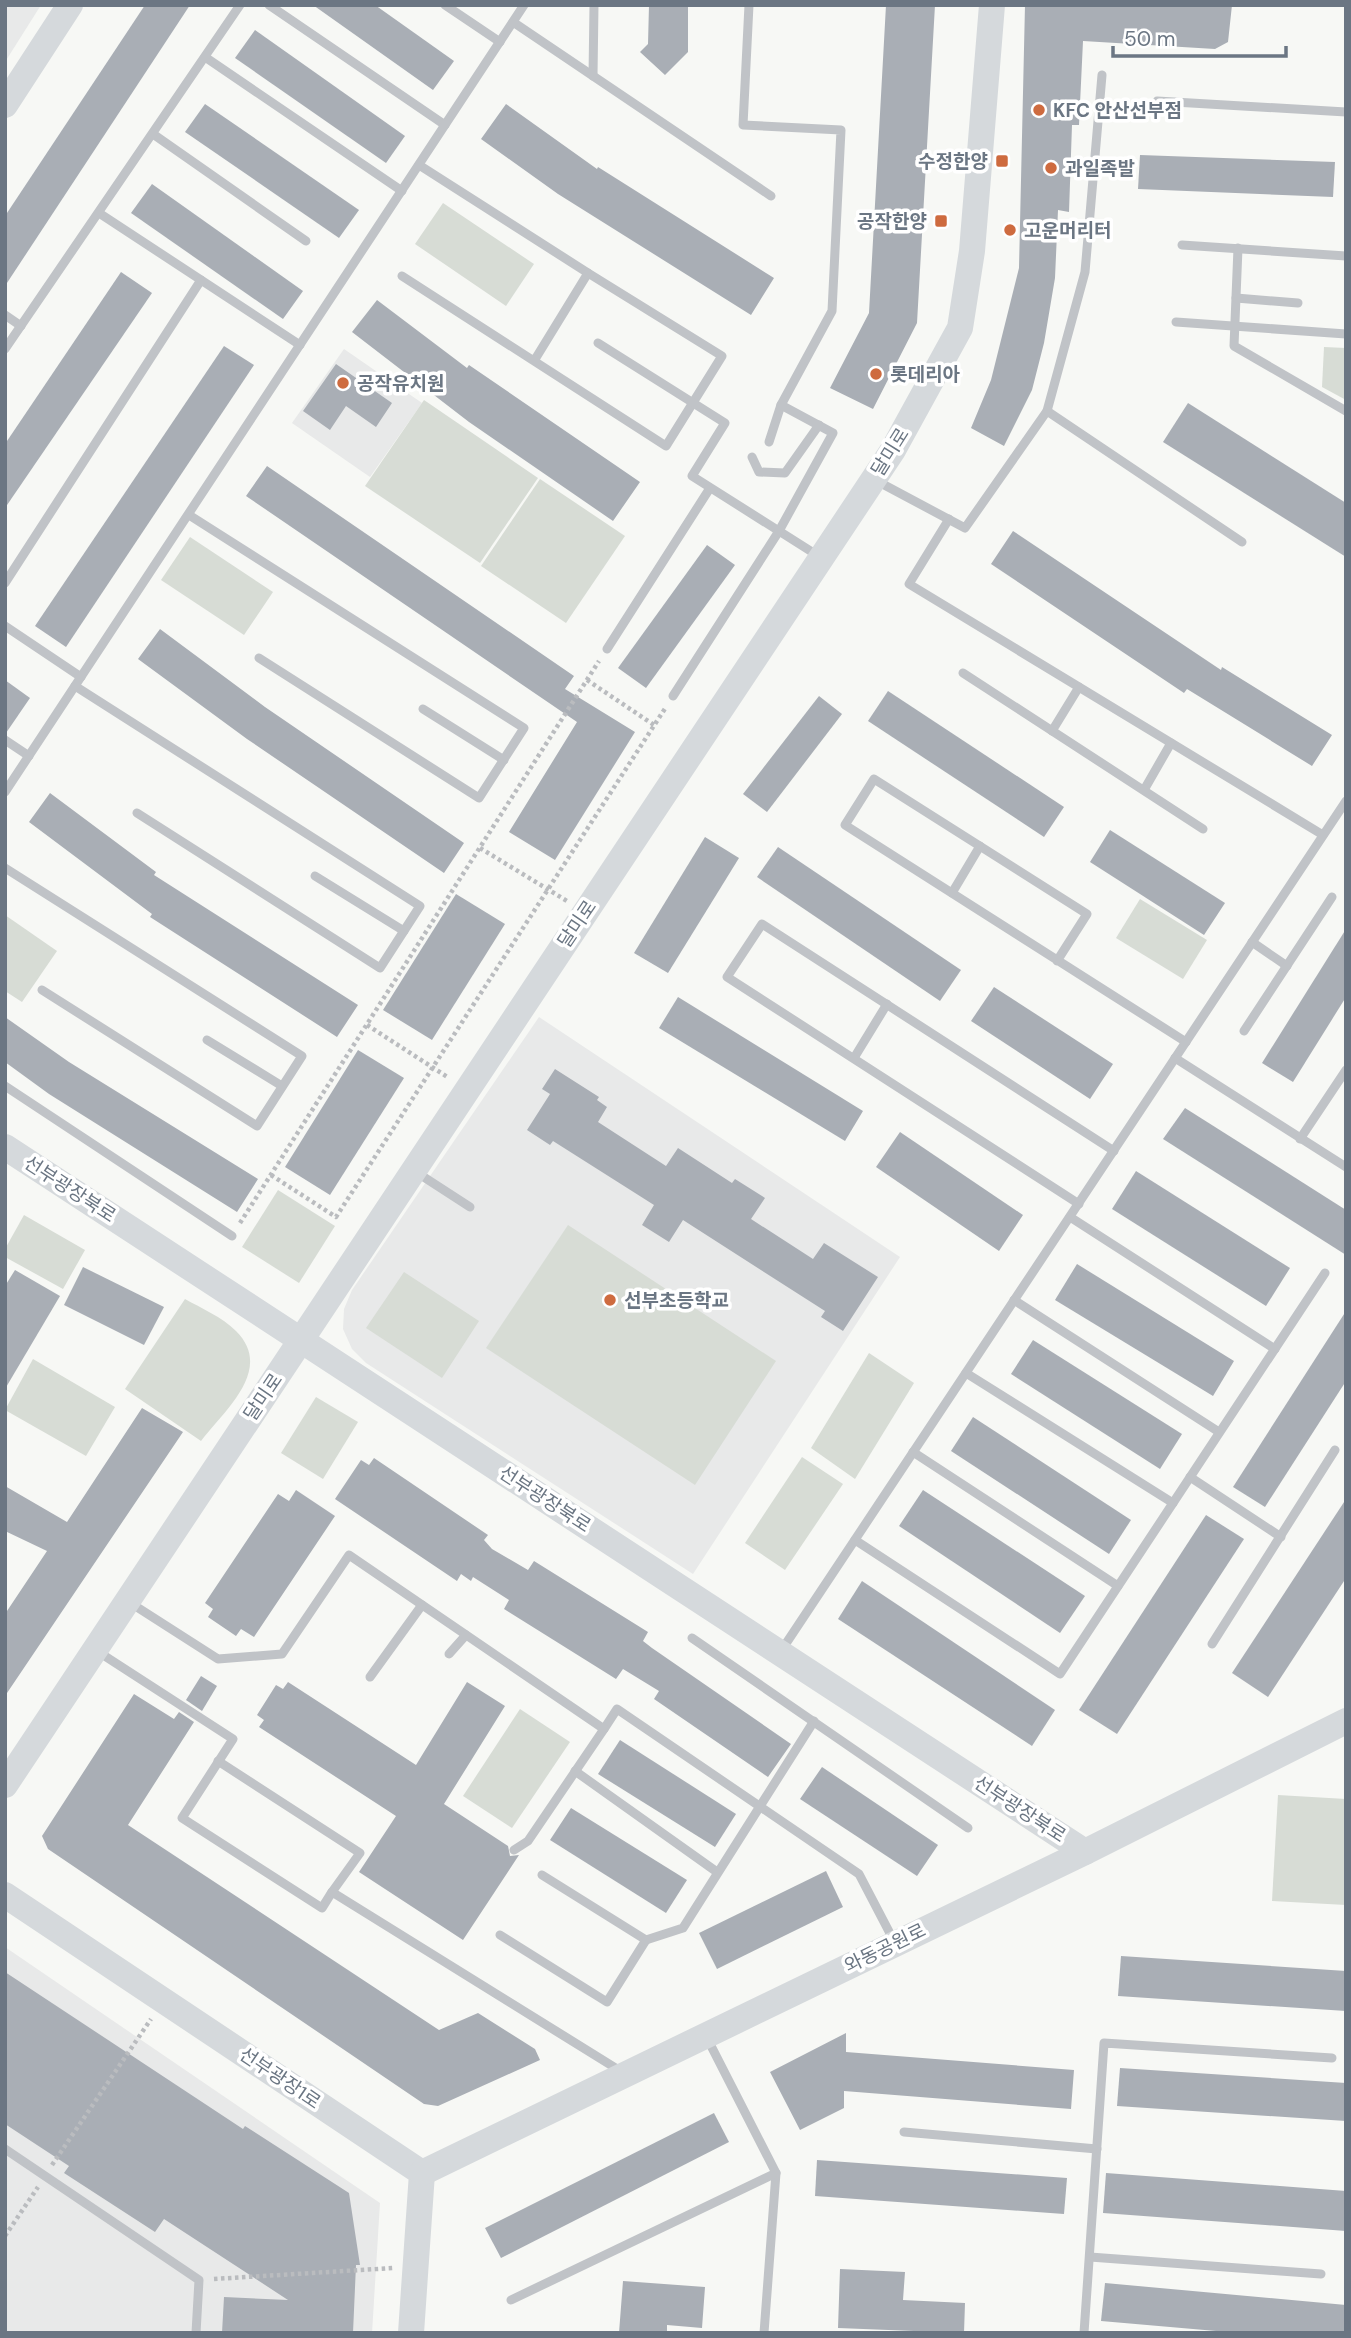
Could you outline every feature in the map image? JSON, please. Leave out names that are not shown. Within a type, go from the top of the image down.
[{"type":"street","points":[[5,105],[70,5]]},
{"type":"street","name":"달미로","points":[[5,1785],[893,450],[960,328],[972,251],[992,5]]},
{"type":"street","name":"선부광장북로","points":[[5,1147],[1085,1852]]},
{"type":"street","name":"와동공원로","points":[[422,2173],[623,2073],[707,2036],[1085,1852],[1346,1721]]},
{"type":"street","name":"선부광장1로","points":[[5,1895],[422,2173]]},
{"type":"street","points":[[411,2333],[422,2173]]},
{"type":"lane","points":[[5,349],[240,5]]},
{"type":"lane","points":[[270,5],[445,125]]},
{"type":"lane","points":[[445,5],[500,42]]},
{"type":"lane","points":[[5,792],[524,5]]},
{"type":"lane","points":[[593,76],[594,5]]},
{"type":"lane","points":[[749,5],[743,125],[841,130],[832,311],[781,405],[769,442]]},
{"type":"lane","points":[[513,22],[771,196]]},
{"type":"lane","points":[[205,57],[402,191]]},
{"type":"lane","points":[[873,479],[965,528],[1047,411],[1085,272],[1102,75]]},
{"type":"lane","points":[[1157,101],[1346,112]]},
{"type":"lane","points":[[153,134],[306,242]]},
{"type":"lane","points":[[402,276],[666,446],[722,356],[419,165]]},
{"type":"lane","points":[[99,213],[300,345]]},
{"type":"lane","points":[[1182,244],[1346,256]]},
{"type":"lane","points":[[1238,248],[1234,346],[1346,411]]},
{"type":"lane","points":[[534,360],[588,273]]},
{"type":"lane","points":[[5,583],[201,280]]},
{"type":"lane","points":[[1236,298],[1297,303]]},
{"type":"lane","points":[[5,316],[21,326]]},
{"type":"lane","points":[[1176,323],[1346,334]]},
{"type":"lane","points":[[598,343],[725,423],[692,476],[821,558]]},
{"type":"lane","points":[[673,696],[779,531],[833,433],[781,405]]},
{"type":"lane","points":[[1047,411],[1242,542]]},
{"type":"lane","points":[[752,457],[759,472],[785,473],[819,425]]},
{"type":"lane","points":[[607,649],[710,488]]},
{"type":"lane","points":[[189,514],[524,729],[479,798],[260,658]]},
{"type":"lane","points":[[949,519],[909,584],[1323,835]]},
{"type":"lane","points":[[5,626],[81,677]]},
{"type":"lane","points":[[963,673],[1203,829]]},
{"type":"lane","points":[[75,686],[420,906],[380,968],[137,813]]},
{"type":"lane","points":[[1052,731],[1079,687]]},
{"type":"lane","points":[[423,709],[504,760]]},
{"type":"lane","points":[[5,740],[29,757]]},
{"type":"lane","points":[[1144,790],[1171,743]]},
{"type":"lane","points":[[1057,961],[1087,914],[874,779],[845,825],[1057,961],[1186,1042]]},
{"type":"lane","points":[[780,1653],[1346,801]]},
{"type":"lane","points":[[952,893],[980,846]]},
{"type":"lane","points":[[5,868],[302,1056],[257,1126],[42,990]]},
{"type":"lane","points":[[315,876],[404,931]]},
{"type":"lane","points":[[1244,1031],[1332,897]]},
{"type":"lane","points":[[1079,1203],[727,976],[762,923],[1114,1151]]},
{"type":"lane","points":[[1252,942],[1287,966]]},
{"type":"lane","points":[[854,1058],[887,1004]]},
{"type":"lane","points":[[207,1040],[282,1086]]},
{"type":"lane","points":[[1175,1058],[1346,1167]]},
{"type":"lane","points":[[1300,1139],[1346,1070]]},
{"type":"lane","points":[[5,1086],[232,1236]]},
{"type":"lane","points":[[414,1171],[470,1207]]},
{"type":"lane","points":[[1070,1217],[1275,1349]]},
{"type":"lane","points":[[855,1540],[1060,1674],[1325,1273]]},
{"type":"lane","points":[[1014,1300],[1219,1432]]},
{"type":"lane","points":[[966,1373],[1173,1503]]},
{"type":"lane","points":[[1212,1644],[1335,1451]]},
{"type":"lane","points":[[913,1452],[1118,1586]]},
{"type":"lane","points":[[1190,1477],[1281,1537]]},
{"type":"lane","points":[[128,1601],[218,1659],[282,1654],[349,1555],[604,1728]]},
{"type":"lane","points":[[370,1677],[422,1605]]},
{"type":"lane","points":[[449,1654],[466,1635]]},
{"type":"lane","points":[[692,1638],[968,1828]]},
{"type":"lane","points":[[95,1650],[233,1739],[218,1761],[182,1818],[322,1908],[360,1853],[218,1761]]},
{"type":"lane","points":[[514,1850],[528,1841],[617,1709],[859,1874],[895,1943]]},
{"type":"lane","points":[[500,1935],[607,2002],[646,1940],[683,1928],[758,1805],[814,1721]]},
{"type":"lane","points":[[575,1771],[717,1872]]},
{"type":"lane","points":[[542,1874],[646,1940]]},
{"type":"lane","points":[[332,1892],[623,2073]]},
{"type":"lane","points":[[707,2036],[776,2173],[764,2333]]},
{"type":"lane","points":[[1084,2333],[1104,2043],[1332,2058]]},
{"type":"lane","points":[[904,2132],[1097,2149]]},
{"type":"lane","points":[[5,2149],[199,2280],[196,2333]]},
{"type":"lane","points":[[511,2300],[776,2173]]},
{"type":"lane","points":[[1090,2258],[1321,2274]]},
{"type":"path","points":[[232,1236],[607,649]]},
{"type":"path","points":[[587,680],[654,725]]},
{"type":"path","points":[[271,1175],[337,1217],[673,696]]},
{"type":"path","points":[[480,848],[548,889]]},
{"type":"path","points":[[367,1025],[433,1068]]},
{"type":"path","points":[[5,2236],[163,2000]]},
{"type":"path","points":[[199,2280],[416,2266]]},
{"type":"shaded area","points":[[5,5],[41,5],[5,62]]},
{"type":"shaded area","points":[[443,203],[534,264],[506,306],[415,244]]},
{"type":"shaded area","points":[[1324,347],[1346,348],[1346,400],[1322,387]]},
{"type":"shaded area","points":[[344,349],[422,403],[370,477],[292,423]]},
{"type":"shaded area","points":[[424,400],[538,478],[480,563],[365,486]]},
{"type":"shaded area","points":[[540,479],[625,536],[566,623],[481,566]]},
{"type":"shaded area","points":[[190,537],[273,592],[244,635],[161,580]]},
{"type":"shaded area","points":[[1140,899],[1207,940],[1183,979],[1116,938]]},
{"type":"shaded area","points":[[5,915],[57,951],[22,1002],[5,991]]},
{"type":"shaded area","name":"선부초등학교","points":[[539,1017],[900,1257],[693,1574],[366,1363],[352,1349],[343,1329],[344,1309],[352,1290]]},
{"type":"shaded area","points":[[278,1190],[335,1226],[299,1283],[242,1247]]},
{"type":"shaded area","points":[[24,1215],[85,1250],[63,1289],[5,1257],[5,1249]]},
{"type":"shaded area","points":[[568,1225],[776,1361],[695,1485],[486,1348]]},
{"type":"shaded area","points":[[404,1272],[479,1321],[442,1378],[366,1328]]},
{"type":"shaded area","points":[[185,1299],[218,1317],[236,1331],[246,1345],[250,1360],[242,1388],[201,1441],[125,1389]]},
{"type":"shaded area","points":[[869,1353],[914,1383],[855,1479],[811,1448]]},
{"type":"shaded area","points":[[33,1359],[115,1407],[86,1456],[5,1410]]},
{"type":"shaded area","points":[[316,1397],[358,1422],[323,1479],[281,1453]]},
{"type":"shaded area","points":[[802,1457],[843,1484],[785,1570],[745,1543]]},
{"type":"shaded area","points":[[520,1709],[570,1742],[512,1828],[463,1796]]},
{"type":"shaded area","points":[[1278,1795],[1346,1799],[1346,1905],[1272,1901]]},
{"type":"shaded area","points":[[5,1947],[380,2203],[372,2333],[5,2333]]},
{"type":"building","points":[[145,5],[190,5],[5,286],[5,216]]},
{"type":"building","points":[[313,5],[375,5],[454,61],[433,90]]},
{"type":"building","points":[[649,5],[688,5],[688,52],[665,75],[640,52],[648,44]]},
{"type":"building","points":[[886,5],[935,5],[917,323],[873,409],[830,388],[869,313]]},
{"type":"building","points":[[1025,5],[1232,5],[1228,42],[1215,49],[1083,41],[1079,125],[1072,125],[1069,212],[1058,210],[1055,278],[1044,343],[1032,390],[1004,446],[971,428],[991,380],[1019,268]]},
{"type":"building","points":[[255,30],[405,136],[386,163],[235,58]]},
{"type":"building","points":[[205,104],[359,210],[339,238],[185,132]]},
{"type":"building","points":[[506,104],[597,169],[598,167],[774,278],[751,315],[558,194],[481,139]]},
{"type":"building","points":[[1140,155],[1335,162],[1333,197],[1138,189]]},
{"type":"building","points":[[152,184],[303,291],[283,319],[131,213]]},
{"type":"building","points":[[121,272],[152,293],[5,508],[5,444]]},
{"type":"building","points":[[377,300],[467,368],[469,365],[640,482],[613,521],[469,422],[352,332]]},
{"type":"building","points":[[224,346],[254,365],[66,647],[35,626]]},
{"type":"building","name":"공작유치원","points":[[336,364],[392,403],[376,427],[346,406],[330,430],[303,411]]},
{"type":"building","points":[[1188,403],[1346,503],[1346,557],[1163,442]]},
{"type":"building","points":[[267,466],[574,676],[565,689],[635,732],[555,860],[509,832],[577,722],[246,496]]},
{"type":"building","points":[[1013,531],[1221,670],[1222,667],[1332,735],[1312,766],[1187,689],[1184,693],[991,564]]},
{"type":"building","points":[[707,545],[735,565],[646,688],[618,668]]},
{"type":"building","points":[[160,629],[265,707],[464,843],[444,873],[247,739],[138,659]]},
{"type":"building","points":[[5,680],[30,698],[6,733],[5,733]]},
{"type":"building","points":[[888,691],[1064,807],[1044,837],[868,721]]},
{"type":"building","points":[[819,696],[842,714],[767,812],[743,794]]},
{"type":"building","points":[[50,793],[156,872],[154,875],[358,1005],[337,1037],[150,917],[152,914],[29,822]]},
{"type":"building","points":[[1110,830],[1225,903],[1204,935],[1090,862]]},
{"type":"building","points":[[705,837],[739,858],[668,973],[634,953]]},
{"type":"building","points":[[778,847],[961,970],[940,1001],[757,877]]},
{"type":"building","points":[[456,894],[505,924],[432,1040],[383,1010]]},
{"type":"building","points":[[1346,929],[1346,997],[1293,1082],[1262,1063]]},
{"type":"building","points":[[994,987],[1113,1064],[1090,1099],[971,1021]]},
{"type":"building","points":[[678,997],[863,1111],[845,1141],[659,1028]]},
{"type":"building","points":[[5,1017],[69,1062],[258,1179],[237,1212],[49,1094],[5,1062]]},
{"type":"building","points":[[358,1050],[404,1078],[330,1195],[285,1167]]},
{"type":"building","points":[[555,1069],[599,1097],[597,1100],[607,1107],[598,1122],[666,1166],[678,1148],[732,1183],[735,1179],[765,1198],[751,1219],[813,1259],[824,1243],[878,1277],[843,1331],[821,1317],[825,1311],[683,1220],[669,1242],[642,1225],[654,1205],[553,1141],[550,1145],[527,1130],[550,1094],[542,1089]]},
{"type":"building","points":[[1185,1108],[1346,1210],[1346,1255],[1163,1139]]},
{"type":"building","points":[[900,1132],[1023,1215],[999,1251],[876,1167]]},
{"type":"building","points":[[1136,1171],[1290,1268],[1266,1306],[1112,1209]]},
{"type":"building","points":[[1077,1264],[1234,1361],[1213,1396],[1055,1300]]},
{"type":"building","points":[[83,1267],[164,1307],[144,1345],[64,1305]]},
{"type":"building","points":[[15,1270],[60,1296],[5,1389],[5,1286]]},
{"type":"building","points":[[1346,1311],[1346,1381],[1265,1507],[1233,1487]]},
{"type":"building","points":[[1033,1340],[1182,1434],[1160,1469],[1011,1374]]},
{"type":"building","points":[[142,1408],[183,1432],[5,1696],[5,1614],[47,1551],[5,1531],[5,1486],[67,1522]]},
{"type":"building","points":[[973,1417],[1131,1520],[1109,1554],[951,1451]]},
{"type":"building","points":[[374,1458],[488,1535],[484,1540],[492,1549],[528,1570],[534,1561],[648,1632],[643,1641],[791,1744],[768,1777],[654,1699],[659,1691],[623,1669],[616,1679],[504,1609],[509,1600],[473,1577],[471,1581],[461,1574],[457,1581],[335,1499],[361,1460],[369,1465]]},
{"type":"building","points":[[296,1490],[335,1516],[254,1637],[241,1629],[236,1636],[208,1617],[213,1609],[205,1603],[278,1494],[289,1501]]},
{"type":"building","points":[[923,1490],[1085,1596],[1060,1633],[899,1526]]},
{"type":"building","points":[[1346,1499],[1346,1578],[1268,1697],[1232,1673]]},
{"type":"building","points":[[1206,1515],[1244,1539],[1117,1734],[1079,1710]]},
{"type":"building","points":[[862,1581],[1055,1710],[1032,1746],[838,1619]]},
{"type":"building","points":[[201,1676],[217,1686],[202,1711],[186,1700]]},
{"type":"building","points":[[288,1682],[416,1765],[467,1682],[505,1706],[444,1804],[508,1846],[510,1856],[519,1855],[463,1940],[359,1872],[396,1816],[259,1727],[264,1720],[257,1715],[276,1685],[283,1689]]},
{"type":"building","points":[[134,1694],[174,1719],[179,1712],[194,1722],[128,1825],[439,2030],[478,2013],[535,2049],[540,2060],[438,2106],[424,2104],[48,1849],[42,1836]]},
{"type":"building","points":[[620,1740],[736,1814],[715,1847],[598,1774]]},
{"type":"building","points":[[822,1767],[938,1845],[917,1876],[800,1799]]},
{"type":"building","points":[[571,1808],[687,1880],[666,1913],[550,1840]]},
{"type":"building","points":[[826,1871],[843,1907],[717,1969],[699,1933]]},
{"type":"building","points":[[1121,1956],[1346,1971],[1346,2011],[1118,1996]]},
{"type":"building","points":[[5,1972],[243,2129],[245,2126],[349,2193],[360,2265],[356,2265],[353,2333],[222,2333],[224,2297],[288,2300],[164,2219],[155,2232],[64,2173],[69,2166],[5,2124]]},
{"type":"building","points":[[846,2033],[846,2052],[1074,2070],[1071,2109],[844,2091],[844,2108],[800,2130],[770,2072]]},
{"type":"building","points":[[1120,2068],[1346,2083],[1346,2121],[1117,2106]]},
{"type":"building","points":[[714,2113],[729,2142],[501,2258],[485,2228]]},
{"type":"building","points":[[817,2160],[1067,2178],[1064,2214],[815,2196]]},
{"type":"building","points":[[1106,2173],[1346,2191],[1346,2231],[1103,2213]]},
{"type":"building","points":[[840,2269],[905,2272],[903,2300],[965,2303],[964,2333],[838,2328]]},
{"type":"building","points":[[623,2281],[705,2287],[702,2328],[667,2325],[667,2333],[619,2333]]},
{"type":"building","points":[[1105,2283],[1346,2305],[1346,2333],[1239,2333],[1101,2321]]},
{"type":"place","name":"KFC 안산선부점","points":[[1039,110]]},
{"type":"place","name":"수정한양","points":[[1002,161]]},
{"type":"place","name":"과일족발","points":[[1051,168]]},
{"type":"place","name":"공작한양","points":[[941,221]]},
{"type":"place","name":"고운머리터","points":[[1010,230]]},
{"type":"place","name":"롯데리아","points":[[876,374]]},
{"type":"place","name":"공작유치원","points":[[343,383]]},
{"type":"place","name":"선부초등학교","points":[[610,1300]]}]
